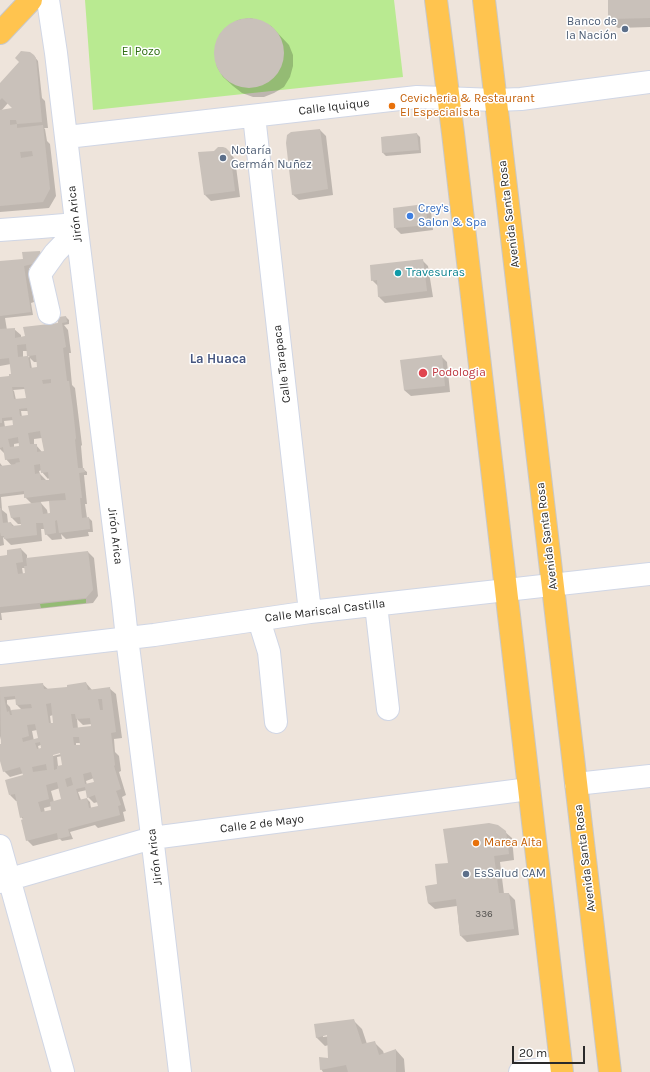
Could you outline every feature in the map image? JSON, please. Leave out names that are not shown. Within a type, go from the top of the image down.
[{"type":"main road","points":[[0,33],[31,0]]},
{"type":"main road","points":[[436,0],[562,1069]]},
{"type":"main road","name":"Avenida Santa Rosa","points":[[484,0],[610,1072]]},
{"type":"street","name":"Jirón Arica","points":[[48,0],[67,137],[180,1072]]},
{"type":"street","name":"Calle Iquique","points":[[67,137],[417,97],[495,100],[521,99],[650,82]]},
{"type":"street","name":"Calle Tarapaca","points":[[254,116],[310,612]]},
{"type":"street","points":[[0,230],[41,227],[77,227]]},
{"type":"street","points":[[49,313],[40,274],[77,227]]},
{"type":"street","name":"Calle Mariscal Castilla","points":[[0,653],[127,638],[310,612],[650,574]]},
{"type":"street","points":[[376,605],[388,709]]},
{"type":"street","points":[[259,620],[269,652],[276,722]]},
{"type":"street","points":[[576,784],[650,776]]},
{"type":"street","name":"Calle 2 de Mayo","points":[[4,881],[152,838],[529,789]]},
{"type":"street","points":[[0,846],[4,881],[63,1072]]},
{"type":"street","points":[[520,1072],[562,1069]]},
{"type":"green space","name":"El Pozo","points":[[85,0],[394,0],[403,77],[93,110]]},
{"type":"green space","points":[[86,599],[86,603],[41,608],[40,604]]},
{"type":"building","points":[[608,0],[650,0],[650,18],[608,19]]},
{"type":"building","points":[[242,18],[256,18],[269,24],[278,33],[282,39],[284,53],[282,67],[274,78],[263,86],[256,88],[242,88],[235,86],[224,78],[216,67],[214,60],[214,46],[216,39],[224,28],[235,20]]},
{"type":"building","points":[[21,51],[30,52],[36,58],[42,122],[17,124],[17,128],[43,125],[50,189],[43,202],[0,206],[0,110],[12,108],[2,98],[0,100],[0,83],[19,62],[15,58]],"holes":[[[10,120],[16,120],[17,124],[10,125]],[[32,151],[33,156],[21,158],[20,152]]]},
{"type":"building","points":[[320,129],[328,189],[292,195],[286,143],[287,135],[291,132]]},
{"type":"building","points":[[417,133],[419,150],[382,153],[381,137]]},
{"type":"building","points":[[218,147],[226,148],[230,152],[235,191],[204,195],[198,152],[214,151]]},
{"type":"building","name":"Crey's Salon & Spa","points":[[425,204],[428,225],[394,228],[393,208]]},
{"type":"building","points":[[40,251],[41,262],[24,266],[31,312],[0,316],[0,261],[23,259],[22,252]]},
{"type":"building","name":"Travesuras","points":[[423,259],[427,291],[378,297],[377,280],[371,281],[370,265]]},
{"type":"building","points":[[66,316],[67,322],[62,323],[66,347],[63,348],[67,381],[69,381],[73,410],[78,468],[84,468],[85,472],[79,473],[82,498],[80,498],[82,518],[89,517],[90,529],[59,533],[57,520],[55,521],[56,533],[45,535],[43,523],[36,523],[37,535],[4,539],[4,536],[1,536],[0,532],[0,508],[3,523],[11,522],[12,526],[21,525],[20,517],[11,518],[8,506],[41,502],[43,514],[50,513],[49,501],[66,500],[65,493],[24,498],[24,491],[0,494],[0,466],[20,462],[19,458],[5,460],[3,447],[0,448],[0,427],[13,425],[12,417],[2,418],[2,423],[0,423],[0,377],[9,376],[9,374],[11,374],[9,358],[0,359],[0,329],[15,328],[15,338],[25,336],[23,327],[58,323],[58,317]],"holes":[[[26,344],[27,356],[18,357],[17,345]],[[36,355],[37,367],[30,368],[28,356]],[[51,379],[51,383],[43,384],[42,380]],[[12,387],[24,387],[26,398],[14,399]],[[27,408],[28,415],[20,416],[19,409]],[[40,431],[44,451],[37,452],[37,444],[30,444],[28,433]],[[18,437],[19,446],[10,447],[8,439]],[[40,464],[41,473],[48,472],[49,480],[41,480],[40,473],[35,474],[34,465]]]},
{"type":"building","name":"Podologia","points":[[442,355],[445,386],[404,390],[400,360]]},
{"type":"building","points":[[21,548],[23,562],[16,563],[18,574],[25,573],[24,566],[27,566],[26,558],[88,551],[93,590],[86,598],[0,607],[0,556],[7,555],[7,550]]},
{"type":"building","points":[[86,682],[88,690],[110,687],[116,732],[111,733],[114,766],[121,789],[116,791],[121,805],[118,806],[120,815],[68,829],[70,836],[58,839],[57,833],[26,841],[21,820],[23,817],[20,818],[15,794],[9,795],[5,780],[23,775],[20,767],[3,772],[0,761],[0,687],[43,683],[44,689],[67,687],[67,685]],"holes":[[[15,696],[16,705],[31,704],[32,708],[11,710],[12,715],[10,715],[9,711],[7,712],[4,697]],[[98,699],[102,699],[103,710],[100,710]],[[51,703],[53,723],[49,723],[46,704]],[[71,714],[75,714],[76,719],[90,718],[91,726],[73,728]],[[35,724],[38,738],[23,742],[22,738],[29,736],[27,725]],[[73,737],[79,737],[80,745],[74,745]],[[40,742],[41,748],[37,749],[35,743]],[[60,753],[62,765],[57,766],[57,769],[54,770],[53,755]],[[46,764],[47,770],[33,772],[32,767]],[[91,772],[94,782],[85,784],[83,774]],[[71,777],[73,785],[67,787],[65,779]],[[57,782],[61,799],[50,802],[51,810],[41,812],[38,802],[49,799],[46,785]],[[85,787],[87,798],[79,800],[76,789]],[[95,795],[98,806],[89,808],[87,798]]]},
{"type":"building","points":[[489,823],[498,825],[506,831],[509,854],[494,856],[499,893],[509,893],[514,929],[460,936],[456,899],[428,903],[425,886],[437,884],[435,864],[448,863],[443,829]]},
{"type":"building","points":[[354,1019],[362,1044],[375,1041],[379,1055],[396,1049],[396,1072],[348,1072],[346,1065],[320,1070],[319,1057],[328,1058],[327,1035],[316,1038],[314,1024]]},
{"type":"place","name":"Banco de la Nación","points":[[625,29]]},
{"type":"place","name":"Cevicheria & Restaurant El Especialista","points":[[392,106]]},
{"type":"place","name":"Notaría Germán Nuñez","points":[[223,158]]},
{"type":"place","name":"Crey's Salon & Spa","points":[[410,216]]},
{"type":"place","name":"Travesuras","points":[[398,273]]},
{"type":"place","name":"Podologia","points":[[423,373]]},
{"type":"place","name":"Marea Alta","points":[[476,843]]},
{"type":"place","name":"EsSalud CAM","points":[[466,874]]},
{"type":"district","name":"La Huaca","points":[[218,359]]}]
